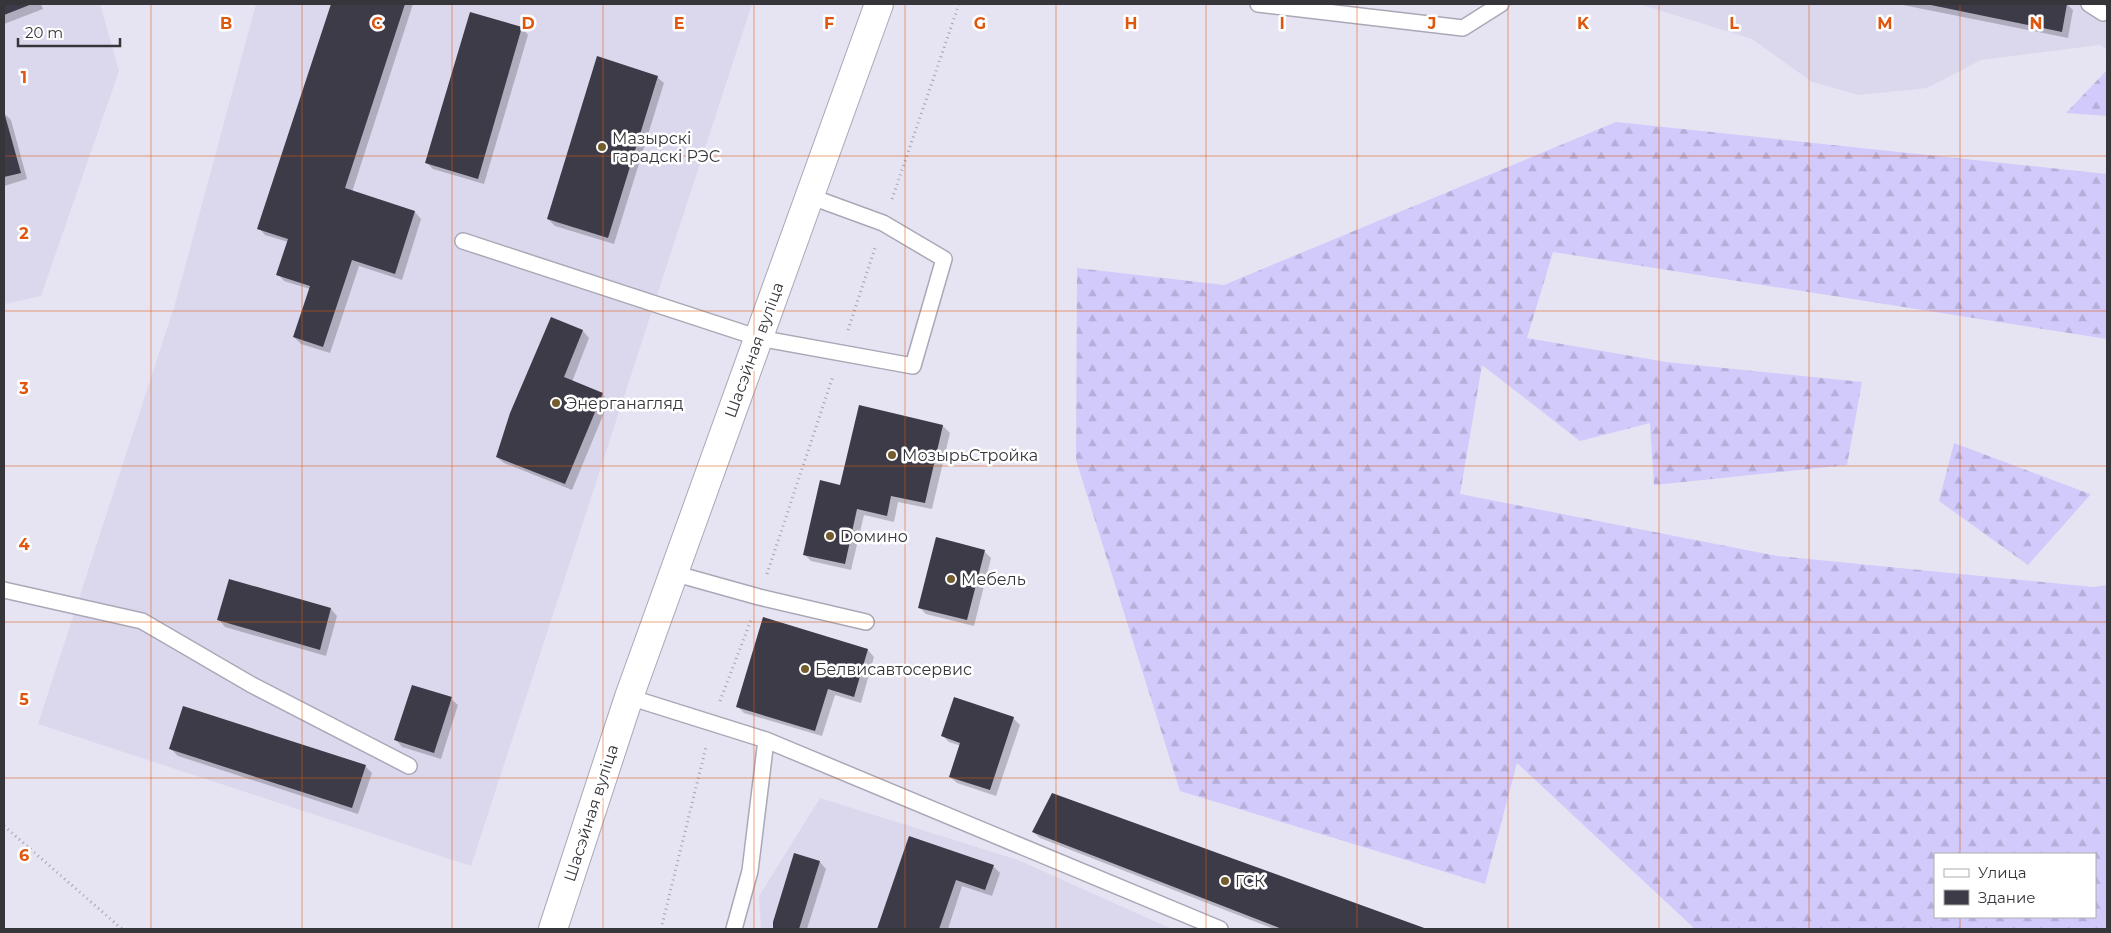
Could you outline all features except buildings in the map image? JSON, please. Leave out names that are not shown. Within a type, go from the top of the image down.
[{"type":"main road","name":"Шасэйная вуліца","points":[[553,929],[629,697],[879,4]]},
{"type":"lane","points":[[1258,4],[1463,28],[1501,4]]},
{"type":"lane","points":[[2089,4],[2103,13]]},
{"type":"lane","points":[[463,241],[759,338],[913,366],[944,259],[883,223],[809,196]]},
{"type":"lane","points":[[674,573],[759,597],[866,622]]},
{"type":"lane","points":[[4,590],[142,621],[252,684],[409,766]]},
{"type":"lane","points":[[629,697],[766,740],[1220,929]]},
{"type":"lane","points":[[734,929],[750,871],[766,740]]},
{"type":"path","points":[[661,929],[712,723],[759,597],[883,223],[960,4]]},
{"type":"path","points":[[4,826],[122,929]]},
{"type":"shaded area","points":[[4,4],[100,4],[119,71],[41,296],[4,304]]},
{"type":"shaded area","name":"Мазырскі гарадскі РЭС","points":[[256,4],[752,4],[471,866],[38,724],[175,304]]},
{"type":"shaded area","points":[[1639,4],[2107,4],[2107,49],[2100,45],[1981,60],[1927,88],[1859,95],[1812,82],[1752,39]]},
{"type":"shaded area","points":[[820,798],[1018,860],[1172,929],[761,929],[759,896]]},
{"type":"green space","points":[[2107,70],[2107,116],[2066,113]]},
{"type":"green space","points":[[1616,122],[2107,174],[2107,339],[1553,252],[1527,338],[1666,362],[1862,382],[1847,465],[1654,485],[1650,423],[1580,441],[1482,365],[1460,494],[1777,556],[2093,587],[2107,585],[2107,929],[1695,929],[1517,763],[1485,884],[1180,791],[1076,460],[1077,268],[1224,285]]},
{"type":"green space","points":[[1954,443],[2091,494],[2028,565],[1939,501]]},
{"type":"place","name":"Мазырскі гарадскі РЭС","points":[[602,147]]},
{"type":"place","name":"Энерганагляд","points":[[556,403]]},
{"type":"place","name":"МозырьСтройка","points":[[892,455]]},
{"type":"place","name":"Dомино","points":[[830,536]]},
{"type":"place","name":"Мебель","points":[[951,579]]},
{"type":"place","name":"Белвисавтосервис","points":[[805,669]]},
{"type":"place","name":"ГСК","points":[[1225,881]]}]
